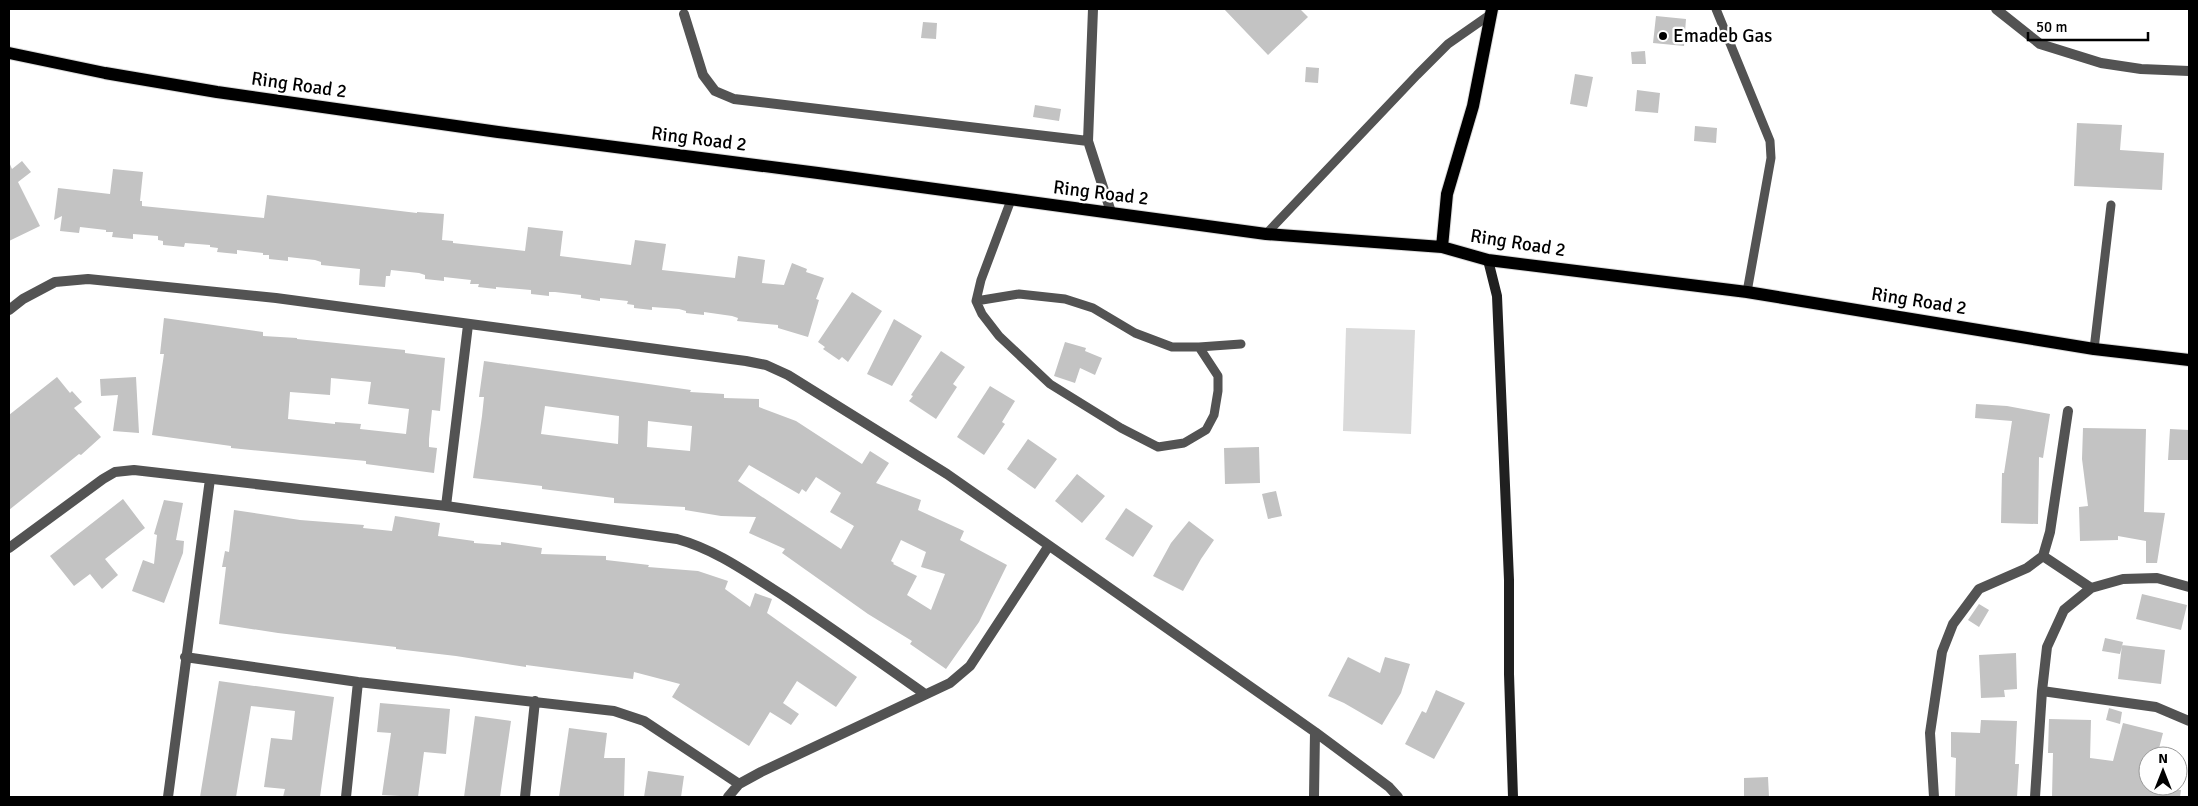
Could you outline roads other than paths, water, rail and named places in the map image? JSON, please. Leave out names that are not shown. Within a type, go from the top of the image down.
[{"type":"main road","points":[[1442,247],[1447,194],[1473,106],[1492,11]]},
{"type":"main road","name":"Ring Road 2","points":[[9,53],[105,73],[217,92],[498,132],[1266,234],[1442,247],[1488,260],[1747,292],[2094,349],[2189,360]]},
{"type":"street","points":[[1093,9],[1088,141],[1111,212]]},
{"type":"street","points":[[1996,9],[2040,44],[2101,63],[2141,69],[2189,71]]},
{"type":"street","points":[[684,14],[703,75],[715,91],[734,99],[1088,141]]},
{"type":"street","points":[[1488,260],[1497,296],[1509,580],[1509,674],[1513,797]]},
{"type":"street","points":[[9,310],[22,299],[55,282],[88,279],[276,298],[766,365],[788,375],[947,474],[1315,732],[1389,787],[1398,797]]},
{"type":"street","points":[[446,506],[468,325]]},
{"type":"street","points":[[1934,797],[1930,733],[1942,652],[1953,624],[1978,589],[2027,568],[2043,556],[2050,532],[2068,411]]},
{"type":"street","points":[[9,548],[115,472],[134,470],[446,506],[677,539],[699,545],[725,558],[817,618],[925,694]]},
{"type":"street","points":[[168,797],[210,479]]},
{"type":"street","points":[[728,797],[739,784],[950,683],[970,666],[1048,546]]},
{"type":"street","points":[[2043,556],[2091,588]]},
{"type":"street","points":[[2035,797],[2042,690],[2047,647],[2064,610],[2091,588],[2123,579],[2157,578],[2189,587]]},
{"type":"street","points":[[185,658],[358,682],[614,711],[644,721],[739,784]]},
{"type":"street","points":[[346,797],[358,682]]},
{"type":"street","points":[[2042,690],[2156,707],[2189,721]]},
{"type":"street","points":[[525,797],[534,701]]},
{"type":"street","points":[[1314,797],[1315,732]]},
{"type":"lane","points":[[1716,9],[1770,141],[1771,158],[1747,292]]},
{"type":"lane","points":[[1266,234],[1423,68],[1448,44],[1492,11]]},
{"type":"lane","points":[[1011,200],[981,280],[976,301],[982,314],[999,336],[1050,384],[1121,428],[1158,447],[1184,443],[1206,430],[1214,415],[1218,391],[1218,376],[1199,347]]},
{"type":"lane","points":[[2094,349],[2111,205]]},
{"type":"lane","points":[[976,301],[1019,294],[1065,299],[1093,308],[1135,333],[1172,347],[1241,344]]},
{"type":"place","name":"Emadeb Gas","points":[[1663,36]]}]
